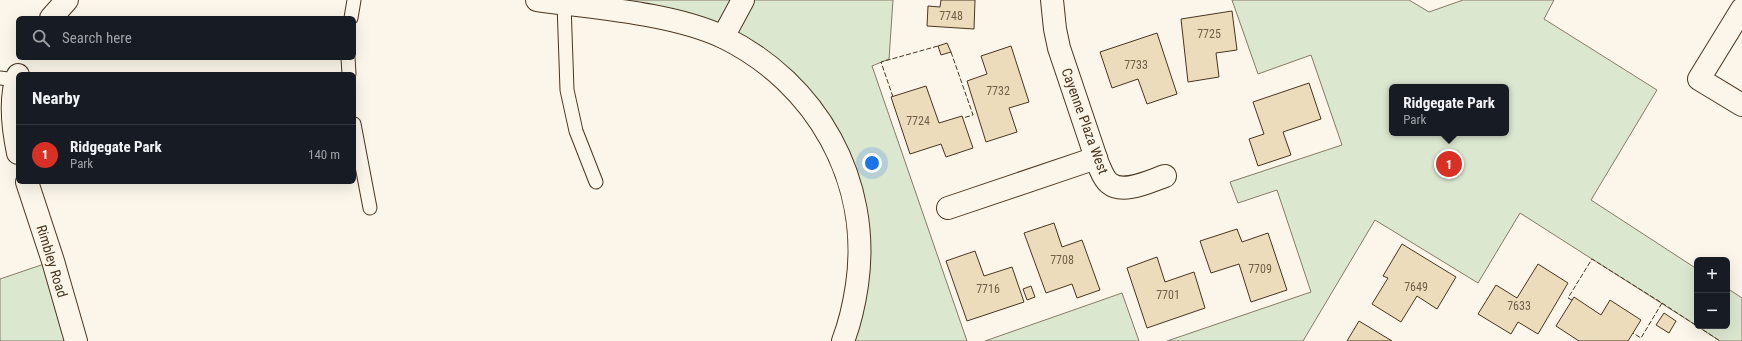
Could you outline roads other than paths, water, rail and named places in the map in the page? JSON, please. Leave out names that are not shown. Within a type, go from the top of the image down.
[{"type":"street","points":[[53,16],[67,0]]},
{"type":"street","points":[[537,0],[618,11],[683,23],[723,37],[767,64],[802,96],[825,127],[842,160],[853,195],[859,229],[859,267],[854,302],[848,329],[843,341]]},
{"type":"street","points":[[723,37],[742,0]]},
{"type":"street","name":"Cayenne Plaza West","points":[[1052,0],[1053,19],[1057,40],[1096,158],[1105,178],[1115,186],[1129,187],[1165,176]]},
{"type":"street","points":[[1742,9],[1699,79],[1742,105]]},
{"type":"street","points":[[16,72],[24,60]]},
{"type":"street","points":[[13,77],[14,132],[16,142]]},
{"type":"street","points":[[948,208],[1096,158]]},
{"type":"street","name":"Rimbley Road","points":[[28,184],[53,260],[76,341]]},
{"type":"lane","points":[[351,16],[354,0]]},
{"type":"lane","points":[[564,4],[567,90],[576,131],[596,182]]},
{"type":"lane","points":[[348,60],[349,72]]},
{"type":"lane","points":[[356,134],[370,208]]},
{"type":"place","name":"Ridgegate Park","points":[[1449,164]]}]
